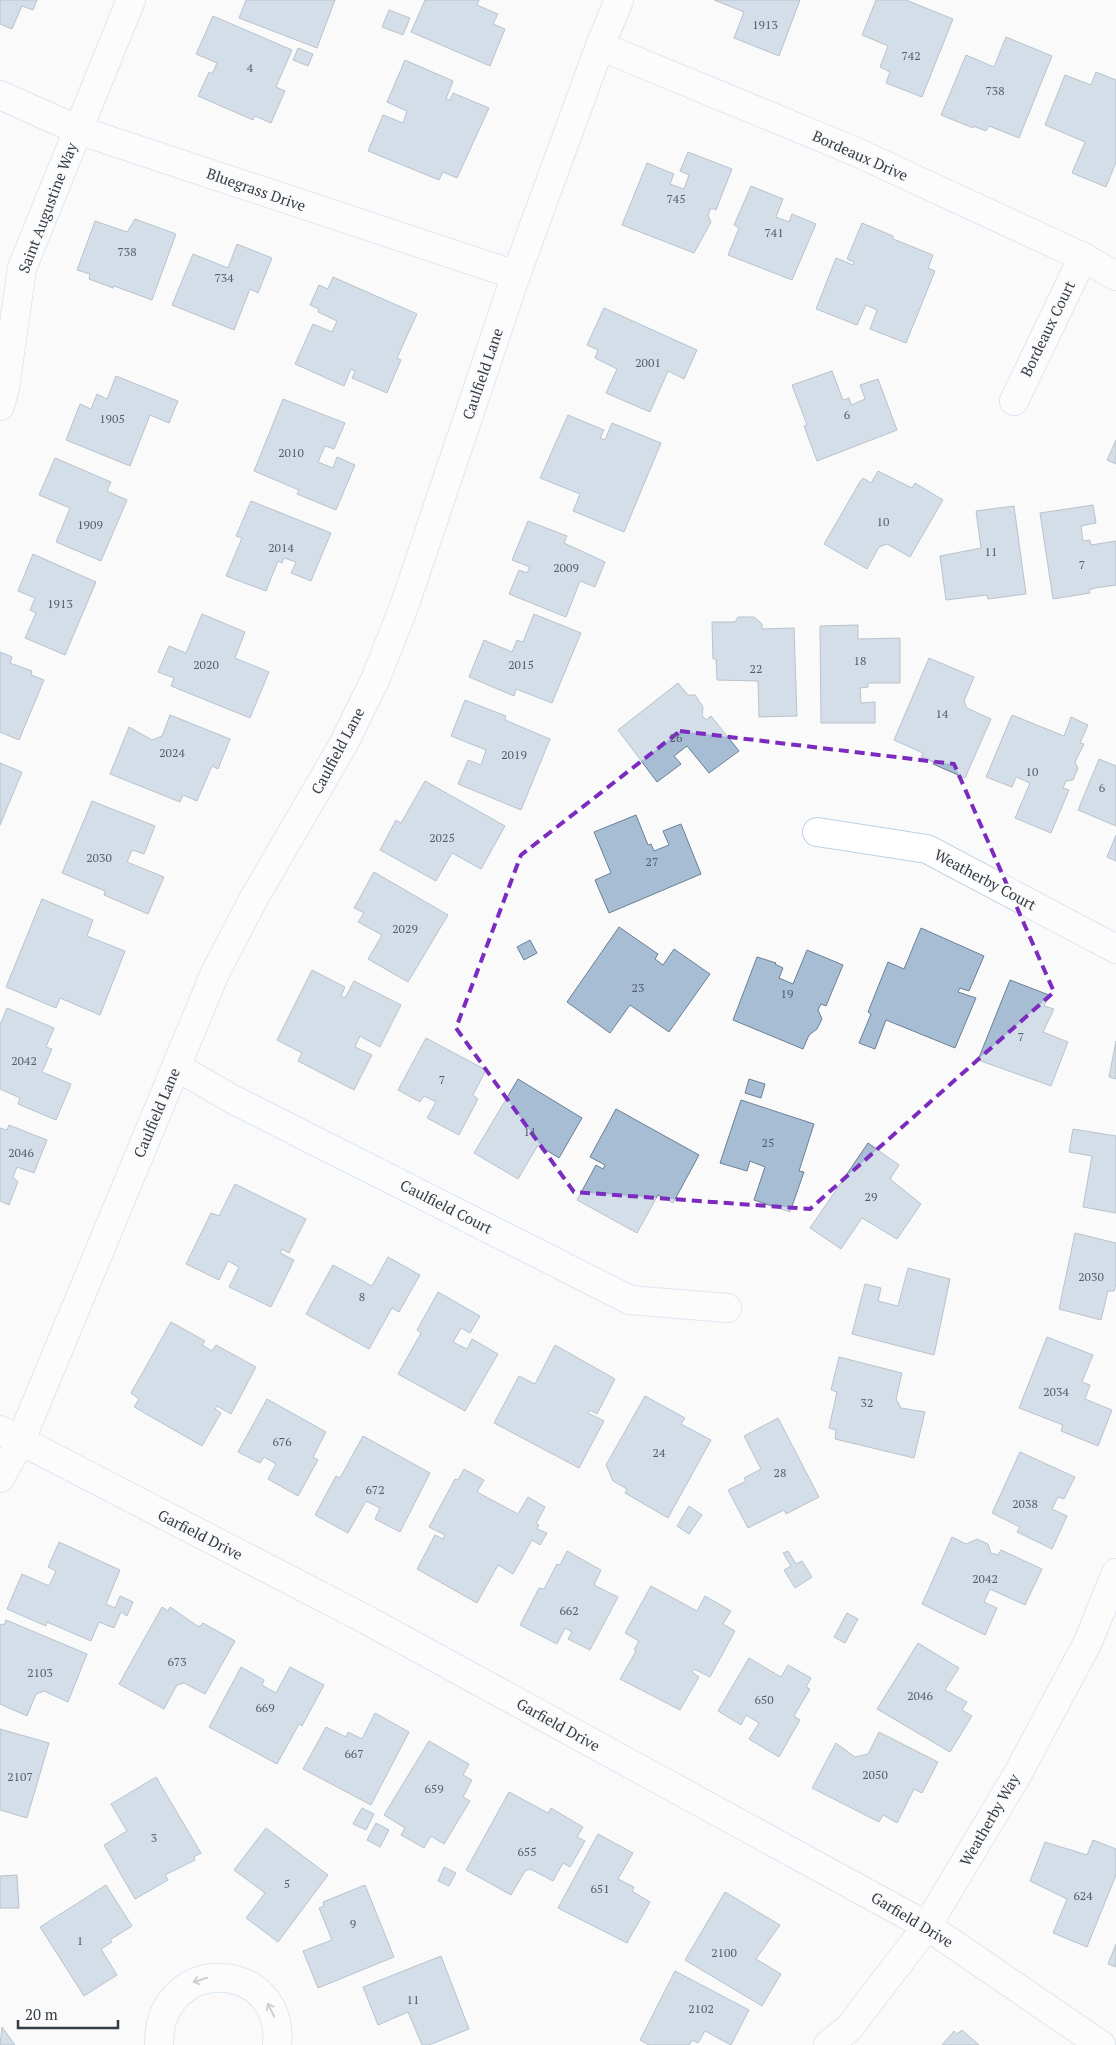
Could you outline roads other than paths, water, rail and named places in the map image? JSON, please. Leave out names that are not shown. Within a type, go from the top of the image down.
[{"type":"street","name":"Saint Augustine Way","points":[[0,406],[5,387],[22,268],[131,0]]},
{"type":"street","name":"Caulfield Lane","points":[[0,1478],[10,1436],[177,1067],[214,973],[254,898],[343,745],[375,680],[405,604],[516,275],[600,46],[619,0]]},
{"type":"street","name":"Bordeaux Drive","points":[[600,46],[854,152],[1083,257],[1116,276]]},
{"type":"street","name":"Bluegrass Drive","points":[[0,94],[78,130],[516,275]]},
{"type":"street","name":"Bordeaux Court","points":[[1014,401],[1083,257]]},
{"type":"street","name":"Weatherby Court","points":[[817,832],[927,849],[1116,949]]},
{"type":"street","name":"Caulfield Court","points":[[177,1067],[232,1099],[630,1300],[727,1308]]},
{"type":"street","name":"Garfield Drive","points":[[10,1436],[367,1620],[927,1926],[1100,2045]]},
{"type":"street","name":"Weatherby Way","points":[[828,2045],[848,2028],[927,1926],[1039,1734],[1088,1642],[1116,1573]]},
{"type":"street","points":[[160,2045],[159,2029],[165,2010],[176,1995],[192,1983],[210,1977],[229,1978],[248,1984],[263,1996],[274,2012],[279,2032],[277,2045]]}]
